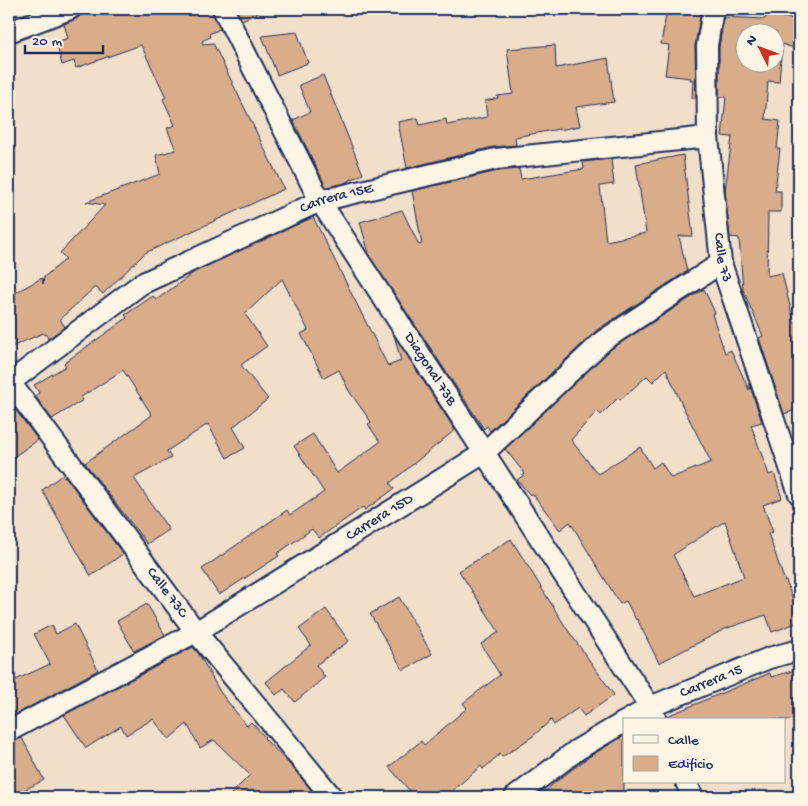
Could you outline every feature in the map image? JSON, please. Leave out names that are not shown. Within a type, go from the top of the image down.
[{"type":"street","points":[[9,32],[70,9]]},
{"type":"street","name":"Diagonal 73B","points":[[223,9],[320,201],[653,713]]},
{"type":"street","name":"Calle 73","points":[[714,9],[707,46],[708,137],[722,263],[799,494]]},
{"type":"street","name":"Carrera 15E","points":[[9,382],[141,284],[320,201],[496,159],[708,137]]},
{"type":"street","name":"Carrera 15D","points":[[9,732],[196,632],[484,453],[604,340],[722,263]]},
{"type":"street","name":"Calle 73C","points":[[9,382],[196,632],[332,797]]},
{"type":"street","name":"Carrera 15","points":[[635,718],[653,713],[769,658],[799,650]]},
{"type":"street","points":[[515,797],[577,750],[623,723]]},
{"type":"street","points":[[687,784],[693,797]]},
{"type":"building","points":[[82,9],[211,9],[220,29],[209,34],[210,37],[202,41],[203,44],[213,43],[284,189],[145,253],[103,294],[95,287],[60,319],[65,327],[48,339],[46,334],[44,335],[43,333],[9,348],[9,296],[42,278],[43,284],[44,277],[66,259],[60,253],[105,205],[86,202],[160,174],[156,155],[176,150],[167,128],[175,125],[163,99],[166,97],[141,45],[76,68],[74,61],[62,65],[56,42],[68,38],[64,24],[79,17]]},
{"type":"building","points":[[236,9],[267,9],[242,20]]},
{"type":"building","points":[[667,9],[701,11],[695,46],[696,98],[692,98],[693,80],[690,80],[691,78],[665,75],[669,45],[661,44]]},
{"type":"building","points":[[767,14],[799,20],[799,50],[786,45],[786,22],[736,22],[736,72],[780,72],[779,82],[768,81],[765,119],[780,121],[777,149],[780,149],[775,191],[781,191],[781,212],[768,212],[767,276],[782,273],[794,323],[799,321],[799,409],[784,414],[759,338],[763,336],[743,290],[739,238],[730,237],[725,191],[732,137],[722,136],[726,97],[719,97],[719,47],[724,17],[765,19]]},
{"type":"building","points":[[297,32],[308,63],[277,75],[262,36]]},
{"type":"building","points":[[555,45],[556,68],[608,58],[614,102],[576,107],[580,126],[515,137],[516,145],[493,147],[407,168],[398,122],[418,118],[420,125],[446,119],[447,125],[487,117],[485,101],[498,98],[497,96],[513,94],[507,49]]},
{"type":"building","points":[[323,75],[363,174],[342,184],[326,187],[293,120],[310,112],[299,85]]},
{"type":"building","points":[[683,155],[693,236],[679,236],[687,271],[597,330],[490,431],[487,426],[484,429],[370,257],[360,222],[402,210],[419,245],[422,244],[412,191],[498,171],[519,169],[521,179],[584,169],[583,162],[611,159],[614,184],[600,186],[606,241],[646,233],[636,164]]},
{"type":"building","points":[[313,217],[388,366],[401,361],[394,335],[455,430],[390,483],[394,489],[365,510],[363,507],[319,538],[312,529],[277,554],[279,556],[219,595],[202,569],[287,510],[290,515],[324,492],[294,446],[313,434],[337,473],[380,442],[368,424],[371,422],[349,391],[339,370],[324,378],[301,334],[308,330],[282,279],[245,314],[267,346],[241,365],[268,399],[233,427],[245,448],[227,458],[208,424],[167,451],[171,458],[134,478],[169,530],[147,544],[85,463],[152,415],[123,370],[81,397],[83,400],[52,419],[35,396],[39,393],[34,385],[66,366],[64,363],[127,318],[125,315],[153,296],[156,300],[196,271]]},
{"type":"building","points":[[704,289],[715,313],[712,314],[725,353],[731,350],[749,390],[749,383],[762,422],[751,425],[769,475],[774,473],[782,498],[763,505],[773,532],[768,533],[785,582],[792,597],[795,596],[799,609],[799,622],[772,632],[766,615],[725,629],[659,663],[626,601],[620,604],[570,522],[560,530],[532,493],[530,495],[517,480],[525,474],[505,449],[611,349]],"holes":[[[666,369],[711,462],[671,478],[661,462],[653,468],[640,447],[598,474],[571,440],[597,411],[601,415],[618,398],[620,400],[647,376],[653,382]],[[725,521],[744,577],[694,596],[673,555]]]},
{"type":"building","points":[[9,401],[38,440],[9,460]]},
{"type":"building","points":[[62,475],[65,476],[123,554],[91,576],[42,490]]},
{"type":"building","points":[[511,539],[567,629],[614,695],[584,716],[578,708],[554,725],[551,720],[533,736],[502,757],[500,754],[483,769],[481,766],[445,797],[415,797],[389,767],[421,741],[424,745],[467,708],[463,703],[500,675],[481,644],[499,632],[459,571]]},
{"type":"building","points":[[399,597],[432,654],[403,670],[370,614]]},
{"type":"building","points":[[147,604],[165,635],[134,651],[117,621]]},
{"type":"building","points":[[326,609],[349,641],[316,665],[325,677],[295,702],[284,689],[276,695],[266,682],[311,645],[299,629]]},
{"type":"building","points":[[75,624],[98,670],[9,718],[9,683],[50,664],[34,634],[52,625],[56,634]]},
{"type":"building","points":[[193,647],[199,654],[220,692],[247,726],[251,722],[317,797],[228,797],[250,775],[214,740],[200,748],[187,724],[169,739],[153,719],[126,735],[121,726],[86,748],[64,715]]},
{"type":"building","points":[[799,669],[799,717],[790,720],[786,720],[786,718],[668,718],[667,716],[770,673],[771,677]]},
{"type":"building","points":[[623,737],[624,797],[539,797],[554,783],[590,756]]},
{"type":"building","points":[[22,738],[44,780],[14,795],[9,784],[9,743]]}]
